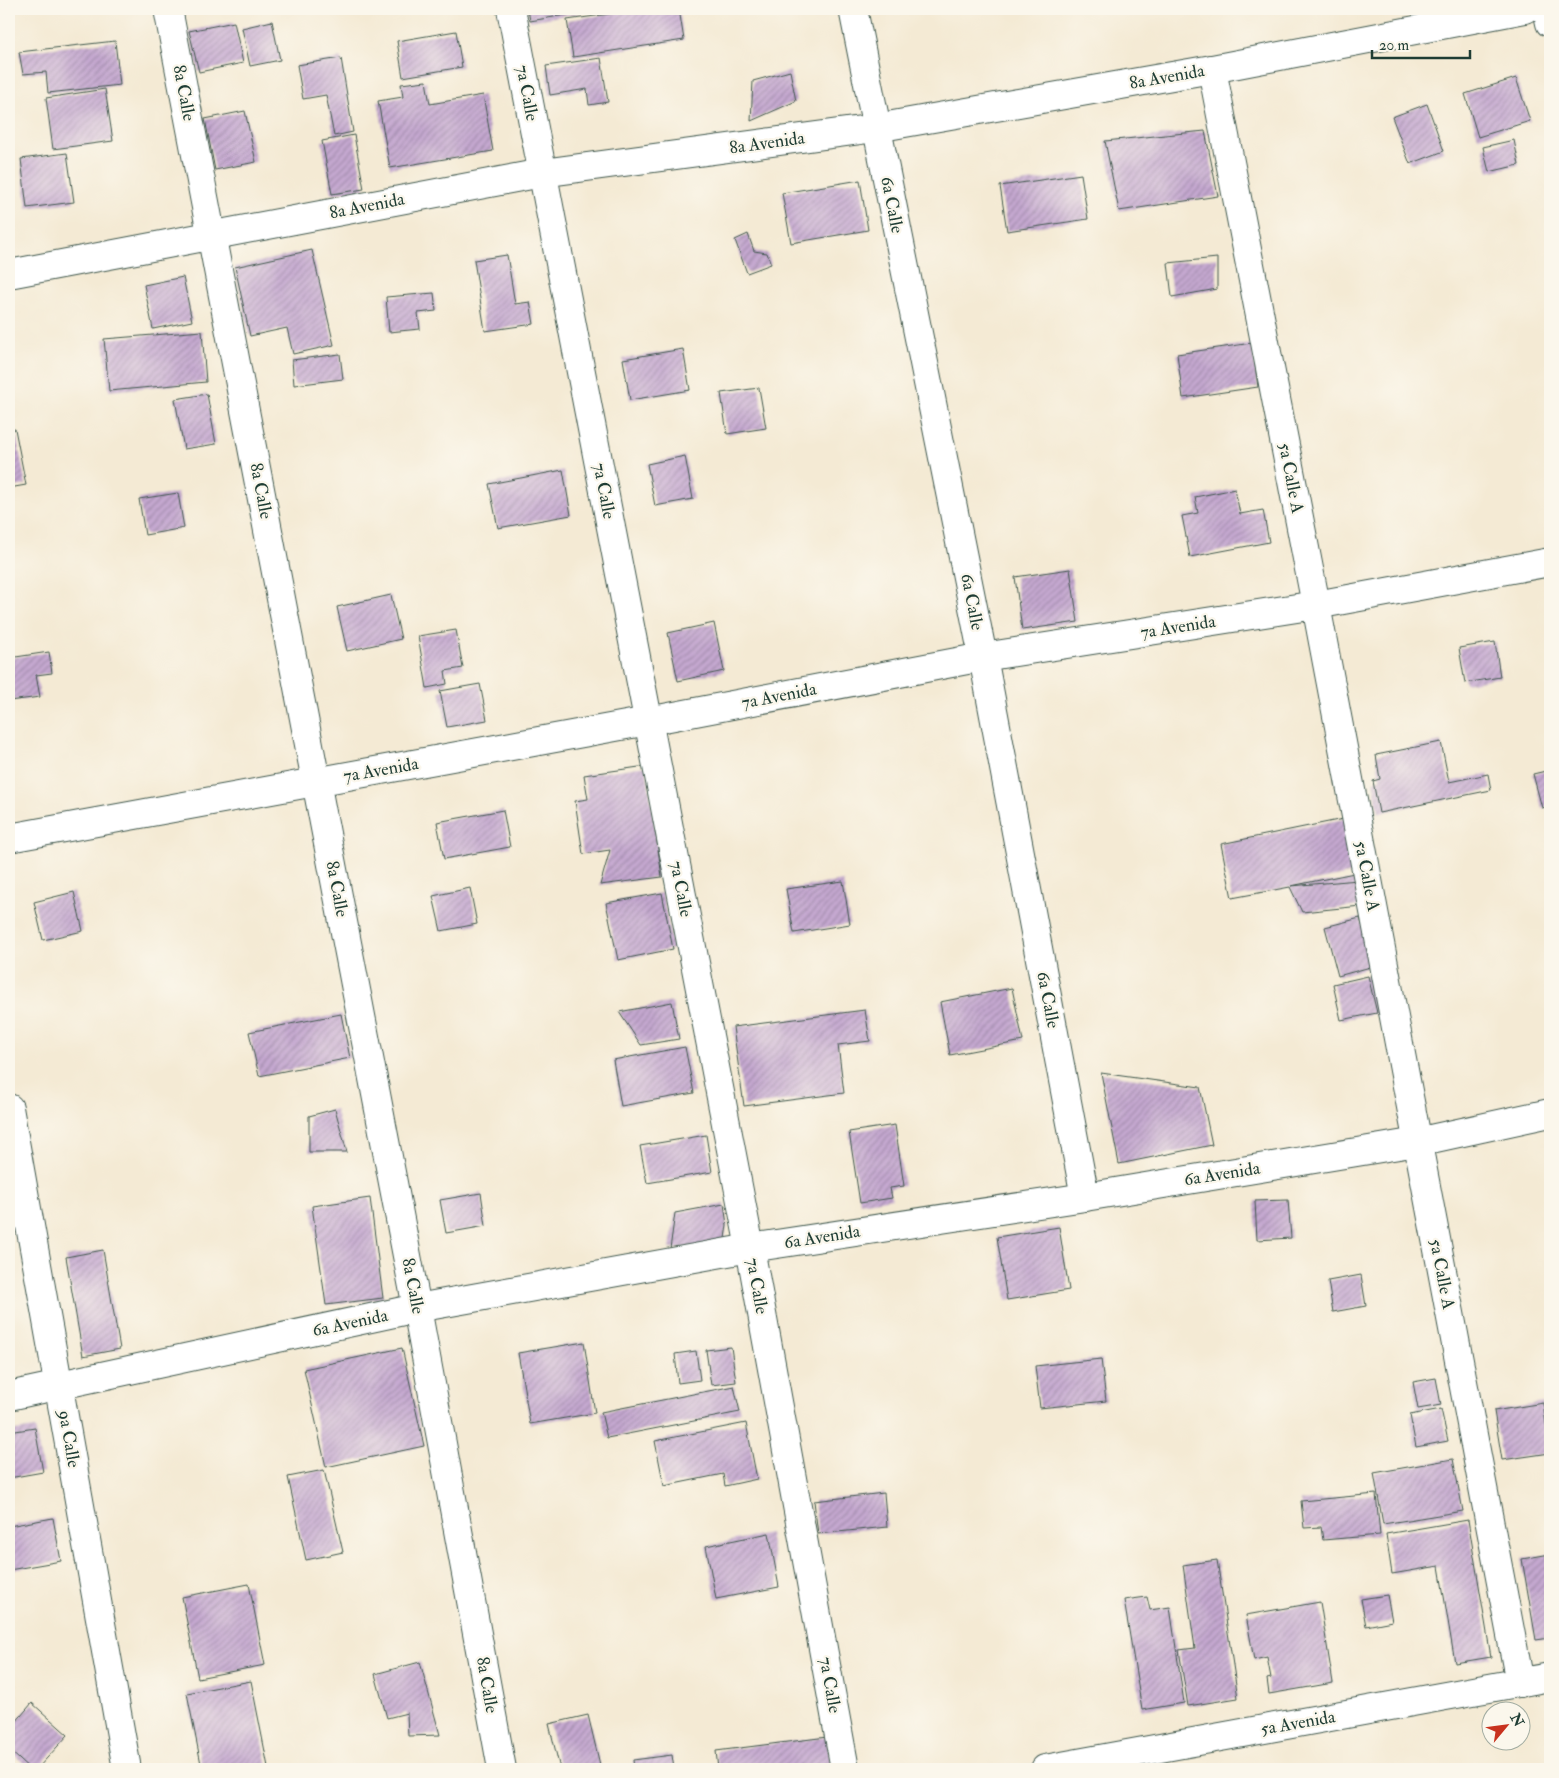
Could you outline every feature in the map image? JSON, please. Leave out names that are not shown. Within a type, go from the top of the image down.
[{"type":"street","name":"8a Calle","points":[[168,9],[417,1308],[502,1769]]},
{"type":"street","name":"7a Calle","points":[[511,9],[750,1248],[845,1769]]},
{"type":"street","name":"6a Calle","points":[[853,9],[983,657],[1085,1196]]},
{"type":"street","name":"8a Avenida","points":[[9,274],[542,173],[876,128],[1212,69],[1526,9]]},
{"type":"street","points":[[1548,9],[1550,23]]},
{"type":"street","name":"5a Calle A","points":[[1212,69],[1316,605],[1520,1683]]},
{"type":"street","name":"7a Avenida","points":[[9,838],[648,721],[983,657],[1316,605],[1550,562]]},
{"type":"street","name":"9a Calle","points":[[9,1108],[127,1769]]},
{"type":"street","name":"6a Avenida","points":[[9,1396],[417,1308],[750,1248],[1417,1142],[1550,1113]]},
{"type":"street","name":"5a Avenida","points":[[1054,1768],[1550,1676]]},
{"type":"building","points":[[528,9],[594,9],[595,10],[530,21]]},
{"type":"building","points":[[644,9],[679,9],[684,40],[573,57],[567,20]]},
{"type":"building","points":[[272,21],[280,60],[250,66],[242,28]]},
{"type":"building","points":[[234,22],[243,63],[199,72],[189,31]]},
{"type":"building","points":[[456,31],[462,67],[403,77],[397,41]]},
{"type":"building","points":[[115,41],[120,85],[48,93],[46,72],[23,74],[19,52]]},
{"type":"building","points":[[341,58],[353,132],[334,136],[326,95],[303,99],[297,65]]},
{"type":"building","points":[[601,58],[608,102],[589,105],[587,89],[550,95],[546,66]]},
{"type":"building","points":[[790,71],[796,101],[751,121],[753,81]]},
{"type":"building","points":[[1516,78],[1530,121],[1478,137],[1465,94]]},
{"type":"building","points":[[426,81],[430,104],[483,95],[493,151],[390,168],[378,101],[403,97],[401,84]]},
{"type":"building","points":[[105,89],[113,141],[53,149],[46,98]]},
{"type":"building","points":[[1427,104],[1444,151],[1410,164],[1392,117]]},
{"type":"building","points":[[245,111],[256,162],[215,170],[205,119]]},
{"type":"building","points":[[1205,131],[1218,196],[1119,211],[1105,141]]},
{"type":"building","points":[[354,135],[364,189],[332,194],[322,141]]},
{"type":"building","points":[[1514,140],[1519,165],[1489,172],[1483,147]]},
{"type":"building","points":[[67,153],[74,202],[27,208],[21,159]]},
{"type":"building","points":[[1081,174],[1088,219],[1007,231],[1000,186]]},
{"type":"building","points":[[860,180],[868,230],[791,243],[782,193]]},
{"type":"building","points":[[748,234],[754,251],[767,253],[771,264],[747,273],[735,240]]},
{"type":"building","points":[[312,250],[334,345],[293,354],[287,328],[250,336],[235,267]]},
{"type":"building","points":[[507,255],[515,304],[530,302],[534,324],[485,331],[474,260]]},
{"type":"building","points":[[1217,258],[1217,289],[1172,297],[1168,263]]},
{"type":"building","points":[[183,277],[192,321],[153,329],[144,285]]},
{"type":"building","points":[[434,293],[436,311],[418,313],[420,329],[389,332],[386,297]]},
{"type":"building","points":[[202,331],[206,382],[109,391],[104,339]]},
{"type":"building","points":[[1252,343],[1258,387],[1183,398],[1177,354]]},
{"type":"building","points":[[683,349],[690,390],[630,400],[623,359]]},
{"type":"building","points":[[340,354],[343,379],[294,385],[292,360]]},
{"type":"building","points":[[759,388],[766,428],[727,434],[721,393]]},
{"type":"building","points":[[207,394],[216,444],[184,449],[175,399]]},
{"type":"building","points":[[15,429],[26,485],[9,488],[9,430]]},
{"type":"building","points":[[685,456],[693,499],[655,506],[647,464]]},
{"type":"building","points":[[563,470],[571,515],[498,528],[489,484]]},
{"type":"building","points":[[1235,489],[1240,514],[1263,510],[1269,542],[1190,557],[1182,516],[1198,513],[1195,497]]},
{"type":"building","points":[[178,493],[184,528],[145,535],[139,499]]},
{"type":"building","points":[[1070,569],[1078,622],[1022,630],[1015,577]]},
{"type":"building","points":[[391,595],[401,639],[347,651],[337,607]]},
{"type":"building","points":[[714,623],[724,671],[678,681],[668,633]]},
{"type":"building","points":[[456,630],[463,668],[445,671],[447,684],[427,688],[418,636]]},
{"type":"building","points":[[1495,642],[1500,677],[1465,683],[1459,648]]},
{"type":"building","points":[[49,652],[52,673],[36,675],[40,697],[9,701],[9,658]]},
{"type":"building","points":[[480,684],[487,720],[447,727],[440,691]]},
{"type":"building","points":[[1441,742],[1449,782],[1488,774],[1491,790],[1379,813],[1373,781],[1380,779],[1376,755]]},
{"type":"building","points":[[646,766],[662,877],[600,885],[610,850],[583,854],[575,801],[588,799],[584,775]]},
{"type":"building","points":[[1550,770],[1550,806],[1542,808],[1533,774]]},
{"type":"building","points":[[503,810],[510,847],[444,859],[437,822]]},
{"type":"building","points":[[1348,818],[1359,872],[1291,886],[1358,880],[1361,906],[1302,912],[1290,887],[1232,898],[1221,844]]},
{"type":"building","points":[[843,881],[850,924],[794,933],[786,889]]},
{"type":"building","points":[[470,888],[477,924],[441,931],[433,896]]},
{"type":"building","points":[[74,892],[83,931],[43,940],[34,902]]},
{"type":"building","points":[[662,893],[673,949],[618,960],[606,903]]},
{"type":"building","points":[[1360,918],[1374,966],[1338,976],[1325,927]]},
{"type":"building","points":[[1368,976],[1377,1013],[1341,1020],[1333,984]]},
{"type":"building","points":[[1012,988],[1023,1041],[950,1055],[940,1002]]},
{"type":"building","points":[[672,1002],[679,1039],[641,1045],[619,1012]]},
{"type":"building","points":[[865,1010],[870,1041],[838,1045],[844,1093],[744,1106],[733,1027]]},
{"type":"building","points":[[341,1014],[350,1058],[259,1076],[249,1032]]},
{"type":"building","points":[[685,1047],[694,1093],[621,1106],[613,1060]]},
{"type":"building","points":[[1101,1073],[1200,1087],[1212,1145],[1119,1164]]},
{"type":"building","points":[[335,1109],[347,1152],[309,1152],[309,1116]]},
{"type":"building","points":[[895,1125],[904,1186],[890,1188],[892,1198],[860,1203],[849,1132]]},
{"type":"building","points":[[706,1135],[712,1172],[647,1183],[640,1146]]},
{"type":"building","points":[[481,1193],[486,1226],[446,1233],[440,1200]]},
{"type":"building","points":[[370,1198],[383,1298],[326,1305],[312,1206]]},
{"type":"building","points":[[1288,1200],[1291,1238],[1257,1240],[1255,1201]]},
{"type":"building","points":[[724,1204],[727,1225],[724,1245],[670,1249],[675,1213]]},
{"type":"building","points":[[1059,1227],[1069,1290],[1007,1300],[997,1237]]},
{"type":"building","points":[[103,1250],[120,1349],[83,1356],[66,1257]]},
{"type":"building","points":[[1361,1275],[1366,1306],[1333,1312],[1328,1281]]},
{"type":"building","points":[[584,1342],[595,1413],[530,1424],[518,1353]]},
{"type":"building","points":[[731,1347],[736,1382],[711,1385],[706,1350]]},
{"type":"building","points":[[402,1348],[424,1446],[326,1467],[304,1369]]},
{"type":"building","points":[[696,1351],[700,1380],[678,1383],[675,1354]]},
{"type":"building","points":[[1101,1359],[1106,1401],[1040,1408],[1035,1366]]},
{"type":"building","points":[[1436,1378],[1441,1405],[1418,1409],[1413,1382]]},
{"type":"building","points":[[734,1386],[740,1412],[607,1438],[601,1412]]},
{"type":"building","points":[[1543,1403],[1550,1453],[1502,1460],[1494,1411]]},
{"type":"building","points":[[1441,1409],[1448,1441],[1416,1447],[1410,1415]]},
{"type":"building","points":[[746,1423],[757,1479],[725,1486],[723,1474],[664,1486],[655,1441]]},
{"type":"building","points":[[35,1428],[43,1472],[9,1478],[9,1432]]},
{"type":"building","points":[[1453,1459],[1463,1511],[1383,1524],[1374,1473]]},
{"type":"building","points":[[324,1470],[343,1552],[306,1560],[288,1477]]},
{"type":"building","points":[[884,1493],[887,1527],[818,1534],[814,1501]]},
{"type":"building","points":[[1376,1494],[1380,1535],[1323,1540],[1321,1527],[1304,1528],[1301,1501]]},
{"type":"building","points":[[53,1518],[61,1561],[9,1570],[9,1526]]},
{"type":"building","points":[[1468,1520],[1491,1657],[1455,1663],[1439,1566],[1392,1574],[1386,1534]]},
{"type":"building","points":[[769,1533],[779,1587],[716,1599],[706,1546]]},
{"type":"building","points":[[1550,1554],[1550,1638],[1536,1640],[1522,1559]]},
{"type":"building","points":[[1217,1560],[1238,1698],[1188,1706],[1179,1650],[1195,1648],[1183,1565]]},
{"type":"building","points":[[249,1584],[265,1665],[198,1678],[182,1597]]},
{"type":"building","points":[[1387,1595],[1392,1621],[1366,1626],[1361,1599]]},
{"type":"building","points":[[1147,1597],[1150,1610],[1170,1607],[1184,1703],[1142,1710],[1124,1600]]},
{"type":"building","points":[[1320,1602],[1333,1683],[1269,1694],[1267,1679],[1271,1678],[1267,1657],[1254,1660],[1246,1615]]},
{"type":"building","points":[[420,1662],[440,1735],[408,1736],[407,1713],[387,1718],[375,1674]]},
{"type":"building","points":[[251,1681],[268,1767],[253,1769],[202,1769],[187,1693]]},
{"type":"building","points":[[32,1703],[68,1735],[37,1769],[30,1769],[9,1750],[9,1730]]},
{"type":"building","points":[[588,1715],[601,1769],[560,1769],[549,1724]]},
{"type":"building","points":[[827,1737],[832,1769],[718,1769],[716,1751]]},
{"type":"building","points":[[672,1755],[674,1769],[634,1769],[633,1760]]}]
